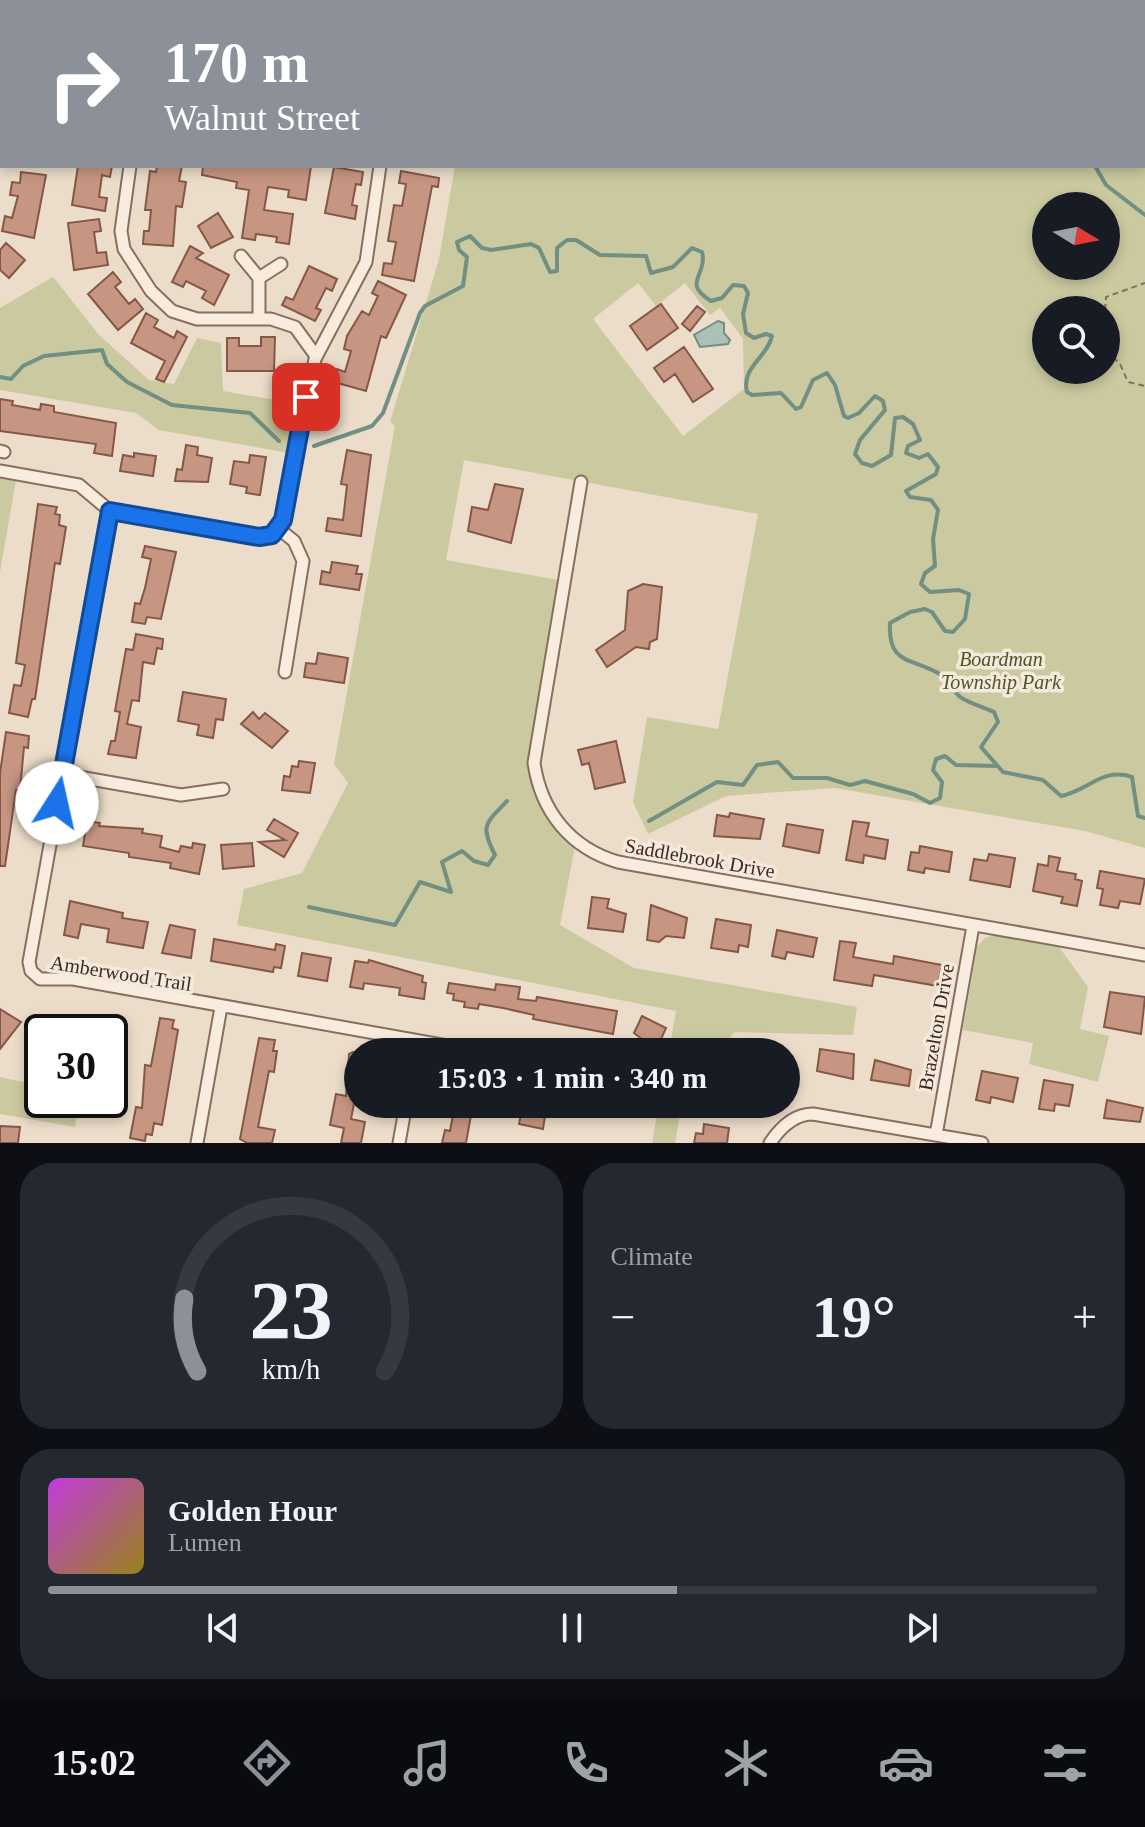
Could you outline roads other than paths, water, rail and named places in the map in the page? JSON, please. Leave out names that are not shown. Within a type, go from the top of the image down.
[{"type":"street","points":[[130,168],[121,231],[124,249],[151,291],[172,311],[197,319],[271,319],[295,327],[316,356]]},
{"type":"street","points":[[0,471],[79,485],[110,511],[259,537],[272,535],[279,529],[316,356],[366,262],[380,168]]},
{"type":"street","points":[[241,256],[259,278],[259,319]]},
{"type":"street","points":[[259,278],[281,264]]},
{"type":"street","name":"Saddlebrook Drive","points":[[581,482],[534,750],[539,789],[558,824],[586,848],[618,862],[1145,955]]},
{"type":"street","name":"Amberwood Trail","points":[[110,511],[29,962],[31,971],[40,979],[73,979],[377,1038]]},
{"type":"street","points":[[279,529],[294,541],[303,561],[285,672]]},
{"type":"street","points":[[62,774],[181,795],[223,789]]},
{"type":"street","name":"Brazelton Drive","points":[[936,1135],[973,926]]},
{"type":"street","points":[[197,1143],[221,1007]]},
{"type":"street","points":[[770,1143],[779,1131],[804,1114],[982,1143]]},
{"type":"street","points":[[399,1143],[403,1118]]},
{"type":"waterway","points":[[1096,168],[1106,185],[1145,215]]},
{"type":"waterway","points":[[314,446],[372,426],[383,413],[420,313],[425,306],[463,286],[467,257],[459,250],[457,242],[470,236],[482,248],[491,250],[531,244],[539,248],[550,272],[557,271],[557,248],[567,240],[576,240],[600,255],[646,256],[651,273],[673,267],[692,248],[702,252],[697,284],[702,295],[711,301],[722,298],[733,285],[744,286],[748,293],[743,314],[746,333],[754,338],[766,334],[772,336],[751,369],[746,383],[747,392],[752,395],[781,393],[796,409],[801,407],[813,380],[827,373],[835,385],[844,416],[848,418],[859,413],[875,396],[883,401],[885,410],[860,440],[855,454],[862,463],[872,466],[891,455],[895,418],[903,417],[913,424],[920,440],[908,446],[906,453],[919,458],[928,454],[938,467],[936,474],[906,491],[910,497],[931,500],[938,510],[933,539],[935,566],[925,573],[921,584],[930,592],[959,590],[969,594],[965,619],[953,632],[945,631],[932,612],[925,609],[910,612],[890,623],[890,637],[897,653],[941,675],[962,698],[994,712],[998,722],[981,747],[1003,772],[1043,780],[1061,796],[1103,777],[1132,777],[1138,816],[1145,818]]},
{"type":"waterway","points":[[0,377],[11,379],[23,366],[44,356],[102,350],[107,364],[127,382],[172,405],[250,413],[279,441]]},
{"type":"waterway","points":[[649,821],[717,782],[743,785],[757,765],[778,762],[793,778],[827,778],[850,785],[865,781],[913,794],[930,803],[940,798],[942,782],[933,770],[936,759],[945,756],[956,765],[997,766]]},
{"type":"waterway","points":[[309,907],[395,925],[420,882],[451,892],[442,862],[462,851],[474,861],[488,865],[495,855],[487,837],[487,825],[507,801]]},
{"type":"park label","name":"Boardman Township Park","points":[[1001,670]]}]
